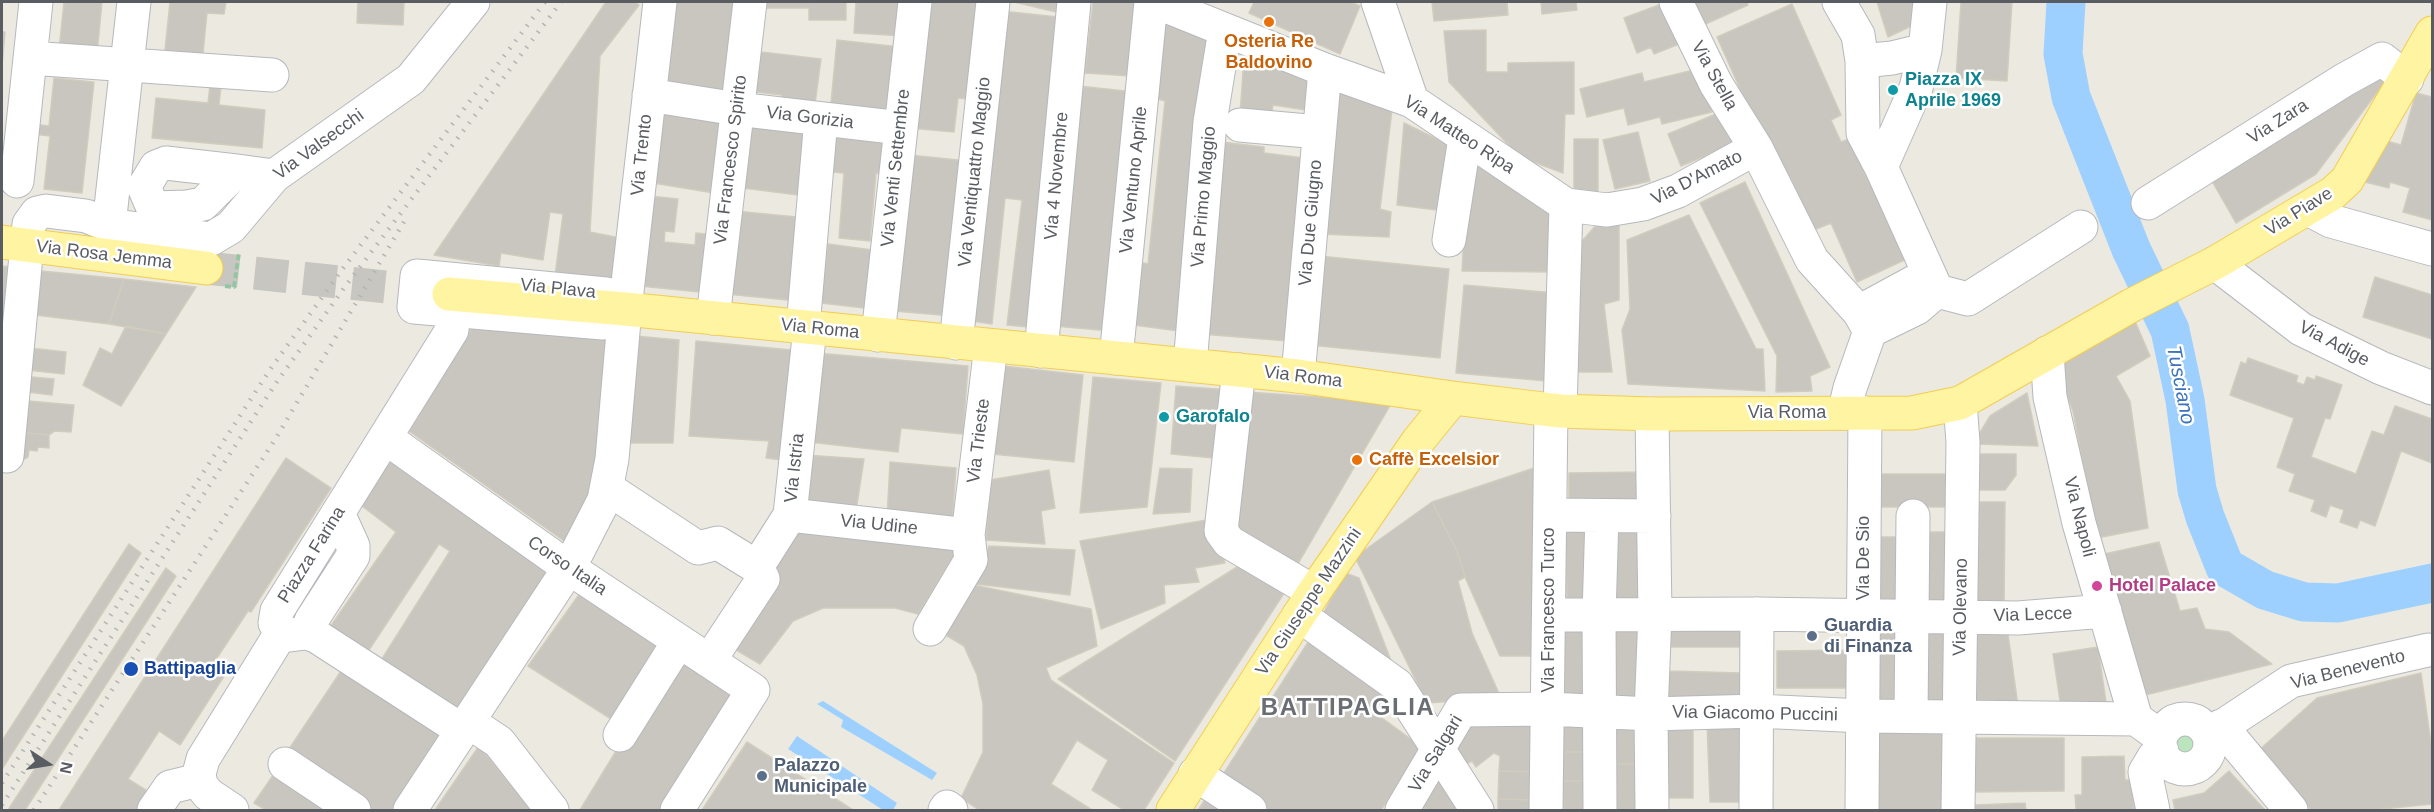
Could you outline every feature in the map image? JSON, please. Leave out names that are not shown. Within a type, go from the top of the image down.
[{"type":"main road","name":"Via Piave","points":[[2132,304],[2204,268],[2333,194],[2347,180],[2417,74],[2433,33]]},
{"type":"main road","name":"Via Rosa Jemma","points":[[14,243],[206,268]]},
{"type":"main road","name":"Via Roma","points":[[451,302],[625,309],[1298,376],[1556,410],[1652,414],[1853,404],[1912,413],[1960,403],[2132,304]]},
{"type":"main road","name":"Via Giuseppe Mazzini","points":[[1173,810],[1306,604],[1418,441],[1453,398]]},
{"type":"street","points":[[17,181],[36,2]]},
{"type":"street","points":[[109,225],[134,2]]},
{"type":"street","name":"Via Valsecchi","points":[[14,243],[37,213],[46,211],[86,216],[109,225],[211,238],[231,226],[274,176],[411,79],[472,2]]},
{"type":"street","name":"Via Trento","points":[[625,309],[660,2]]},
{"type":"street","name":"Via Francesco Spirito","points":[[713,318],[750,2]]},
{"type":"street","name":"Via Venti Settembre","points":[[878,335],[915,2]]},
{"type":"street","name":"Via Ventiquattro Maggio","points":[[956,343],[993,2]]},
{"type":"street","name":"Via 4 Novembre","points":[[1041,351],[1074,2]]},
{"type":"street","name":"Via Ventuno Aprile","points":[[1116,358],[1151,2]]},
{"type":"street","name":"Via Matteo Ripa","points":[[1156,2],[1325,70],[1412,101],[1566,205]]},
{"type":"street","points":[[1378,2],[1412,101]]},
{"type":"street","name":"Via Stella","points":[[1676,2],[1716,84],[1756,148],[1812,260],[1865,321]]},
{"type":"street","points":[[1839,2],[1858,35],[1862,61],[1863,133],[1929,273],[1968,299],[2081,227]]},
{"type":"street","points":[[1881,167],[1916,88],[1925,50],[1930,2]]},
{"type":"street","name":"Via Primo Maggio","points":[[1190,365],[1210,122],[1225,30]]},
{"type":"street","points":[[1862,61],[1892,58],[1925,50]]},
{"type":"street","points":[[30,58],[272,75]]},
{"type":"street","name":"Via Zara","points":[[2148,203],[2344,80],[2382,59],[2417,74]]},
{"type":"street","name":"Via Due Giugno","points":[[1298,376],[1325,70]]},
{"type":"street","name":"Via Gorizia","points":[[649,95],[737,109],[901,128]]},
{"type":"street","name":"Via Istria","points":[[758,567],[790,515],[807,328],[821,119]]},
{"type":"street","points":[[1240,125],[1319,132]]},
{"type":"street","points":[[1449,240],[1465,138]]},
{"type":"street","name":"Via D'Amato","points":[[1566,205],[1607,210],[1644,204],[1678,191],[1756,148]]},
{"type":"street","points":[[236,171],[274,176]]},
{"type":"street","points":[[1556,410],[1566,205]]},
{"type":"street","points":[[2308,209],[2331,221],[2433,249]]},
{"type":"street","points":[[7,456],[14,243]]},
{"type":"street","name":"Via Adige","points":[[2204,268],[2301,330],[2381,368],[2433,388]]},
{"type":"street","points":[[1865,321],[1917,308],[1929,273]]},
{"type":"street","points":[[386,438],[452,330],[451,302]]},
{"type":"street","points":[[410,810],[568,568],[604,500],[625,309]]},
{"type":"street","name":"Via De Sio","points":[[1862,810],[1864,516],[1853,404],[1865,321]]},
{"type":"street","name":"Via Trieste","points":[[930,629],[971,560],[968,535],[991,346]]},
{"type":"street","name":"Via Napoli","points":[[2047,353],[2053,408],[2079,524],[2105,611],[2153,736]]},
{"type":"street","points":[[1239,370],[1221,531],[1229,542],[1306,604],[1397,685],[1478,810]]},
{"type":"street","name":"Via Olevano","points":[[1959,810],[1961,515],[1964,442],[1960,403]]},
{"type":"street","name":"Via Francesco Turco","points":[[1546,810],[1550,515],[1545,459],[1556,410]]},
{"type":"street","points":[[1652,414],[1655,614],[1651,714],[1652,810]]},
{"type":"street","name":"Piazza Farina","points":[[294,633],[275,623],[277,611],[386,438]]},
{"type":"street","name":"Corso Italia","points":[[386,438],[568,568],[753,690],[684,799]]},
{"type":"street","points":[[607,488],[698,548],[718,543],[758,567],[763,579],[709,661]]},
{"type":"street","name":"Via Udine","points":[[790,515],[968,535]]},
{"type":"street","points":[[1550,515],[1654,516]]},
{"type":"street","points":[[1864,516],[1961,515]]},
{"type":"street","points":[[1600,810],[1599,615],[1602,516]]},
{"type":"street","points":[[1911,716],[1913,516]]},
{"type":"street","name":"Via Lecce","points":[[1961,617],[2044,617],[2105,611]]},
{"type":"street","points":[[1550,615],[1757,614],[1961,617]]},
{"type":"street","points":[[1756,810],[1757,614]]},
{"type":"street","points":[[1864,615],[1961,617]]},
{"type":"street","points":[[214,800],[200,767],[203,759],[294,633],[316,636],[466,727],[499,741],[552,810]]},
{"type":"street","points":[[620,735],[679,641]]},
{"type":"street","name":"Via Benevento","points":[[2215,730],[2291,681],[2431,657]]},
{"type":"street","name":"Via Salgari","points":[[1402,810],[1461,710],[1549,709]]},
{"type":"street","name":"Via Giacomo Puccini","points":[[1549,709],[1651,714],[1757,711],[1863,716],[1960,716]]},
{"type":"street","points":[[1960,716],[2153,736],[2168,725],[2184,718],[2215,730],[2291,810]]},
{"type":"street","points":[[2153,736],[2154,757],[2145,772],[2153,810]]},
{"type":"street","points":[[285,764],[354,810]]},
{"type":"street","points":[[1196,774],[1250,810]]},
{"type":"street","points":[[154,810],[170,787],[214,800]]},
{"type":"green space","points":[[2186,731],[2191,732],[2197,738],[2197,748],[2191,754],[2186,755],[2181,754],[2175,748],[2174,743],[2175,738],[2181,732]]},
{"type":"water","points":[[823,701],[937,773],[932,780],[841,727],[843,720],[817,704]]},
{"type":"water","points":[[797,736],[897,803],[893,810],[883,810],[788,749]]},
{"type":"building","points":[[64,2],[102,2],[97,54],[59,50]]},
{"type":"building","points":[[170,2],[226,2],[224,14],[207,13],[202,63],[164,59]]},
{"type":"building","points":[[358,2],[404,2],[403,25],[357,23]]},
{"type":"building","points":[[606,2],[635,2],[639,5],[600,56],[590,232],[625,239],[621,281],[555,276],[563,214],[550,212],[543,260],[501,253],[499,266],[434,255]]},
{"type":"building","points":[[668,2],[742,2],[732,103],[659,93]]},
{"type":"building","points":[[761,2],[846,2],[846,20],[809,20],[809,8],[761,8]]},
{"type":"building","points":[[856,2],[909,2],[905,36],[854,33]]},
{"type":"building","points":[[922,2],[987,2],[976,100],[958,98],[954,132],[910,128]]},
{"type":"building","points":[[1014,2],[1069,2],[1069,15]]},
{"type":"building","points":[[1093,2],[1137,2],[1131,76],[1085,73]]},
{"type":"building","points":[[1254,2],[1350,2],[1360,6],[1340,54],[1249,13]]},
{"type":"building","points":[[1432,2],[1507,2],[1508,15],[1434,21]]},
{"type":"building","points":[[1541,2],[1576,2],[1577,10],[1542,14]]},
{"type":"building","points":[[1667,2],[1684,42],[1654,54],[1651,47],[1637,53],[1624,18]]},
{"type":"building","points":[[1691,2],[1747,2],[1748,5],[1701,26]]},
{"type":"building","points":[[1877,2],[1921,2],[1920,22],[1888,37]]},
{"type":"building","points":[[1961,2],[2012,2],[2007,81],[1956,78]]},
{"type":"building","points":[[1792,4],[1841,115],[1831,120],[1841,142],[1849,139],[1869,183],[1879,182],[1913,256],[1857,282],[1831,223],[1814,230],[1790,177],[1781,181],[1717,37]]},
{"type":"building","points":[[1001,11],[1068,18],[1039,328],[1007,325],[1022,200],[1005,198],[992,324],[964,320]]},
{"type":"building","points":[[1163,12],[1221,31],[1186,332],[1134,325],[1139,262],[1148,264],[1165,101],[1154,98]]},
{"type":"building","points":[[1486,30],[1486,72],[1508,72],[1508,63],[1574,62],[1574,114],[1565,114],[1563,173],[1520,157],[1449,82],[1444,31]]},
{"type":"building","points":[[2,32],[5,32],[2,66]]},
{"type":"building","points":[[837,40],[900,47],[892,120],[830,113]]},
{"type":"building","points":[[1245,43],[1315,74],[1313,111],[1273,105],[1271,118],[1240,115]]},
{"type":"building","points":[[761,52],[821,59],[814,111],[781,107],[782,95],[756,92]]},
{"type":"building","points":[[1702,68],[1712,112],[1662,124],[1660,117],[1628,125],[1624,108],[1587,117],[1580,89],[1642,73],[1644,82]]},
{"type":"building","points":[[2374,72],[2384,83],[2316,174],[2236,223],[2209,176]]},
{"type":"building","points":[[54,78],[94,82],[82,193],[44,189],[50,136],[33,134],[34,124],[49,126]]},
{"type":"building","points":[[1331,83],[1392,110],[1380,209],[1391,212],[1389,237],[1321,234]]},
{"type":"building","points":[[210,85],[221,86],[219,105],[265,110],[262,148],[152,138],[156,98],[208,103]]},
{"type":"building","points":[[1078,86],[1135,92],[1111,331],[1054,326]]},
{"type":"building","points":[[2416,93],[2432,97],[2432,220],[2403,212],[2410,188],[2390,182],[2389,188],[2365,182],[2383,140],[2401,145]]},
{"type":"building","points":[[658,105],[729,114],[720,194],[647,182]]},
{"type":"building","points":[[1723,111],[1736,143],[1681,166],[1668,134]]},
{"type":"building","points":[[745,118],[816,127],[806,196],[735,187]]},
{"type":"building","points":[[1404,123],[1447,144],[1437,210],[1397,205]]},
{"type":"building","points":[[824,128],[890,133],[887,174],[876,173],[870,241],[839,238],[844,173],[821,171]]},
{"type":"building","points":[[1638,132],[1650,181],[1615,189],[1603,140]]},
{"type":"building","points":[[1574,139],[1598,139],[1598,194],[1574,194]]},
{"type":"building","points":[[1221,142],[1264,147],[1264,153],[1304,158],[1288,341],[1201,334]]},
{"type":"building","points":[[909,155],[968,161],[952,316],[894,311]]},
{"type":"building","points":[[1468,158],[1559,214],[1553,272],[1462,271]]},
{"type":"building","points":[[1745,182],[1830,367],[1810,376],[1812,391],[1776,392],[1777,356],[1700,203]]},
{"type":"building","points":[[649,196],[678,199],[674,232],[665,231],[664,242],[695,245],[696,233],[716,235],[710,293],[640,286]]},
{"type":"building","points":[[735,211],[807,218],[798,301],[726,294]]},
{"type":"building","points":[[1689,215],[1756,349],[1763,349],[1765,391],[1628,384],[1622,330],[1630,309],[1627,240]]},
{"type":"building","points":[[1597,224],[1619,224],[1619,300],[1604,304],[1612,372],[1576,372],[1576,248]]},
{"type":"building","points":[[828,244],[880,251],[873,309],[821,303]]},
{"type":"building","points":[[1319,256],[1449,269],[1440,358],[1310,345]]},
{"type":"building","points":[[2,266],[21,268],[16,317],[2,316]]},
{"type":"building","points":[[31,270],[124,279],[109,324],[27,314]]},
{"type":"building","points":[[2375,277],[2432,295],[2432,339],[2363,317]]},
{"type":"building","points":[[124,279],[196,287],[166,334],[109,324]]},
{"type":"building","points":[[1464,285],[1555,293],[1547,381],[1456,373]]},
{"type":"building","points":[[2134,319],[2150,356],[2116,376],[2130,401],[2148,528],[2097,538],[2073,411],[2056,367]]},
{"type":"building","points":[[476,321],[609,333],[597,494],[564,541],[409,431]]},
{"type":"building","points":[[126,326],[166,334],[121,406],[83,385],[100,348],[112,354]]},
{"type":"building","points":[[635,336],[679,340],[673,443],[625,443]]},
{"type":"building","points":[[696,341],[802,351],[790,461],[766,458],[769,441],[689,436]]},
{"type":"building","points":[[30,348],[66,352],[64,374],[27,370]]},
{"type":"building","points":[[816,353],[968,366],[963,434],[901,428],[898,452],[809,442]]},
{"type":"building","points":[[2248,358],[2298,376],[2296,382],[2304,385],[2307,377],[2315,380],[2316,376],[2342,385],[2330,419],[2325,418],[2311,457],[2356,474],[2372,431],[2384,435],[2395,406],[2432,419],[2432,463],[2401,451],[2375,526],[2360,520],[2357,528],[2340,522],[2344,510],[2330,505],[2326,517],[2311,511],[2315,500],[2289,491],[2295,474],[2277,467],[2294,418],[2230,395],[2241,362],[2246,364]]},
{"type":"building","points":[[1003,366],[1083,375],[1074,462],[992,454]]},
{"type":"building","points":[[21,376],[54,379],[52,395],[19,391]]},
{"type":"building","points":[[1093,377],[1161,383],[1147,507],[1080,513]]},
{"type":"building","points":[[1176,386],[1230,390],[1225,459],[1171,454]]},
{"type":"building","points":[[1247,392],[1392,402],[1296,567],[1235,533]]},
{"type":"building","points":[[2027,393],[2038,446],[1978,444],[1978,436],[1990,416]]},
{"type":"building","points":[[17,400],[74,405],[71,432],[55,431],[49,435],[14,432]]},
{"type":"building","points":[[14,432],[49,435],[49,448],[38,447],[37,451],[29,450],[28,457],[19,462]]},
{"type":"building","points":[[1975,454],[2016,454],[2016,475],[2005,490],[1975,490]]},
{"type":"building","points":[[388,455],[555,573],[458,718],[380,662],[450,551],[439,544],[367,653],[330,627],[396,532],[358,503]]},
{"type":"building","points":[[805,455],[864,459],[856,511],[800,506]]},
{"type":"building","name":"Battipaglia","points":[[286,458],[331,488],[251,612],[248,611],[215,661],[228,670],[180,745],[159,731],[128,779],[149,792],[137,810],[59,810]]},
{"type":"building","points":[[890,462],[956,468],[952,524],[887,519]]},
{"type":"building","points":[[1540,466],[1539,656],[1500,656],[1465,577],[1457,551],[1432,502]]},
{"type":"building","points":[[1160,468],[1192,469],[1190,512],[1153,514]]},
{"type":"building","points":[[1049,470],[1055,508],[1041,511],[1045,544],[986,540],[990,480]]},
{"type":"building","points":[[1645,472],[1645,504],[1569,505],[1569,473]]},
{"type":"building","points":[[1873,474],[1952,474],[1952,507],[1873,507]]},
{"type":"building","points":[[1432,502],[1457,551],[1465,577],[1458,581],[1472,633],[1501,698],[1427,703],[1355,557]]},
{"type":"building","points":[[1976,502],[2005,502],[2004,613],[1975,613]]},
{"type":"building","points":[[1213,519],[1225,563],[1195,568],[1199,582],[1164,585],[1165,603],[1101,629],[1080,541]]},
{"type":"building","points":[[803,521],[959,547],[918,614],[895,608],[823,608],[793,621],[760,664],[726,644]]},
{"type":"building","points":[[1616,524],[1642,524],[1642,606],[1616,606]]},
{"type":"building","points":[[1593,529],[1595,603],[1567,604],[1566,530]]},
{"type":"building","points":[[1924,532],[1950,532],[1949,608],[1923,607]]},
{"type":"building","points":[[1875,537],[1901,537],[1901,605],[1875,605]]},
{"type":"building","points":[[2159,542],[2180,611],[2197,608],[2205,629],[2229,632],[2272,664],[2141,696],[2100,555]]},
{"type":"building","points":[[129,544],[141,553],[2,769],[2,741]]},
{"type":"building","points":[[989,546],[1075,550],[1070,595],[976,584]]},
{"type":"building","points":[[1245,562],[1288,587],[1175,761],[1058,679]]},
{"type":"building","points":[[166,568],[176,576],[25,810],[8,810]]},
{"type":"building","points":[[1345,573],[1359,578],[1397,676],[1318,623]]},
{"type":"building","points":[[973,585],[1091,609],[1097,646],[1046,668],[1051,680],[1174,763],[1144,810],[1124,810],[1092,790],[1108,760],[1077,740],[1051,784],[1092,810],[979,810],[961,798],[983,752],[983,704],[977,675],[964,646],[944,634]]},
{"type":"building","points":[[583,589],[670,649],[619,724],[528,666]]},
{"type":"building","points":[[1742,622],[1742,647],[1668,647],[1668,623]]},
{"type":"building","points":[[1564,624],[1592,624],[1592,698],[1565,698]]},
{"type":"building","points":[[1611,627],[1639,627],[1640,697],[1612,698]]},
{"type":"building","points":[[1923,631],[1951,631],[1951,706],[1923,706]]},
{"type":"building","points":[[1314,633],[1396,686],[1378,715],[1423,748],[1381,810],[1268,810],[1222,776]]},
{"type":"building","points":[[1876,633],[1902,634],[1901,707],[1875,707]]},
{"type":"building","points":[[2008,634],[2018,706],[1976,708],[1976,635]]},
{"type":"building","points":[[2098,647],[2106,702],[2061,708],[2053,654]]},
{"type":"building","points":[[1849,650],[1850,688],[1777,688],[1777,651]]},
{"type":"building","points":[[676,653],[742,693],[666,810],[580,810]]},
{"type":"building","points":[[341,671],[445,736],[391,810],[363,810],[285,755]]},
{"type":"building","points":[[1669,671],[1741,673],[1741,701],[1668,700]]},
{"type":"building","points":[[2421,673],[2432,750],[2432,804],[2373,810],[2311,810],[2257,752],[2317,698]]},
{"type":"building","points":[[1535,713],[1534,772],[1499,771],[1500,756],[1494,753],[1476,767],[1472,761],[1464,765],[1450,741],[1466,716]]},
{"type":"building","points":[[1611,720],[1640,720],[1640,764],[1610,764]]},
{"type":"building","points":[[1870,720],[1950,720],[1950,810],[1872,810]]},
{"type":"building","points":[[1707,723],[1742,723],[1742,802],[1710,802]]},
{"type":"building","points":[[1562,725],[1589,726],[1589,752],[1562,752]]},
{"type":"building","points":[[1662,725],[1693,725],[1693,798],[1663,798]]},
{"type":"building","points":[[1974,738],[2064,738],[2064,791],[1974,792]]},
{"type":"building","name":"Palazzo Municipale","points":[[747,742],[853,810],[702,810]]},
{"type":"building","points":[[479,746],[532,810],[435,810]]},
{"type":"building","points":[[1562,752],[1589,752],[1589,781],[1563,781]]},
{"type":"building","points":[[2124,756],[2125,780],[2132,780],[2134,810],[2076,810],[2075,795],[2082,795],[2082,757]]},
{"type":"building","points":[[1610,764],[1640,764],[1640,810],[1610,810]]},
{"type":"building","points":[[1443,765],[1459,802],[1454,810],[1428,810],[1419,805]]},
{"type":"building","points":[[278,768],[343,810],[266,810],[254,803]]},
{"type":"building","points":[[1499,771],[1534,772],[1534,800],[1498,799]]},
{"type":"building","points":[[2229,771],[2265,810],[2175,810],[2173,800],[2204,793]]},
{"type":"building","points":[[1563,781],[1589,781],[1589,810],[1564,810]]},
{"type":"building","points":[[1211,791],[1240,810],[1198,810]]},
{"type":"building","points":[[1498,799],[1534,800],[1534,810],[1498,810]]},
{"type":"building","points":[[2025,803],[2026,810],[1975,810],[1975,805]]},
{"type":"waterway","name":"Tusciano","points":[[2066,2],[2063,54],[2071,97],[2131,249],[2170,330],[2185,400],[2197,490],[2225,567],[2265,590],[2304,602],[2338,603],[2432,583]]},
{"type":"tunnel","points":[[206,268],[443,293]]},
{"type":"railway","points":[[2,783],[269,371],[341,271],[545,2]]},
{"type":"railway","points":[[2,805],[274,386],[344,288],[561,2]]},
{"type":"railway","points":[[34,810],[276,438],[405,220]]},
{"type":"place","name":"Osteria Re Baldovino","points":[[1269,22]]},
{"type":"place","name":"Piazza IX Aprile 1969","points":[[1893,90]]},
{"type":"place","name":"Garofalo","points":[[1164,417]]},
{"type":"place","name":"Caffè Excelsior","points":[[1357,460]]},
{"type":"place","name":"Hotel Palace","points":[[2097,586]]},
{"type":"place","name":"Guardia di Finanza","points":[[1812,636]]},
{"type":"place","name":"Battipaglia","points":[[131,669]]},
{"type":"place","name":"Palazzo Municipale","points":[[762,776]]},
{"type":"district","name":"BATTIPAGLIA","points":[[1348,708]]}]
